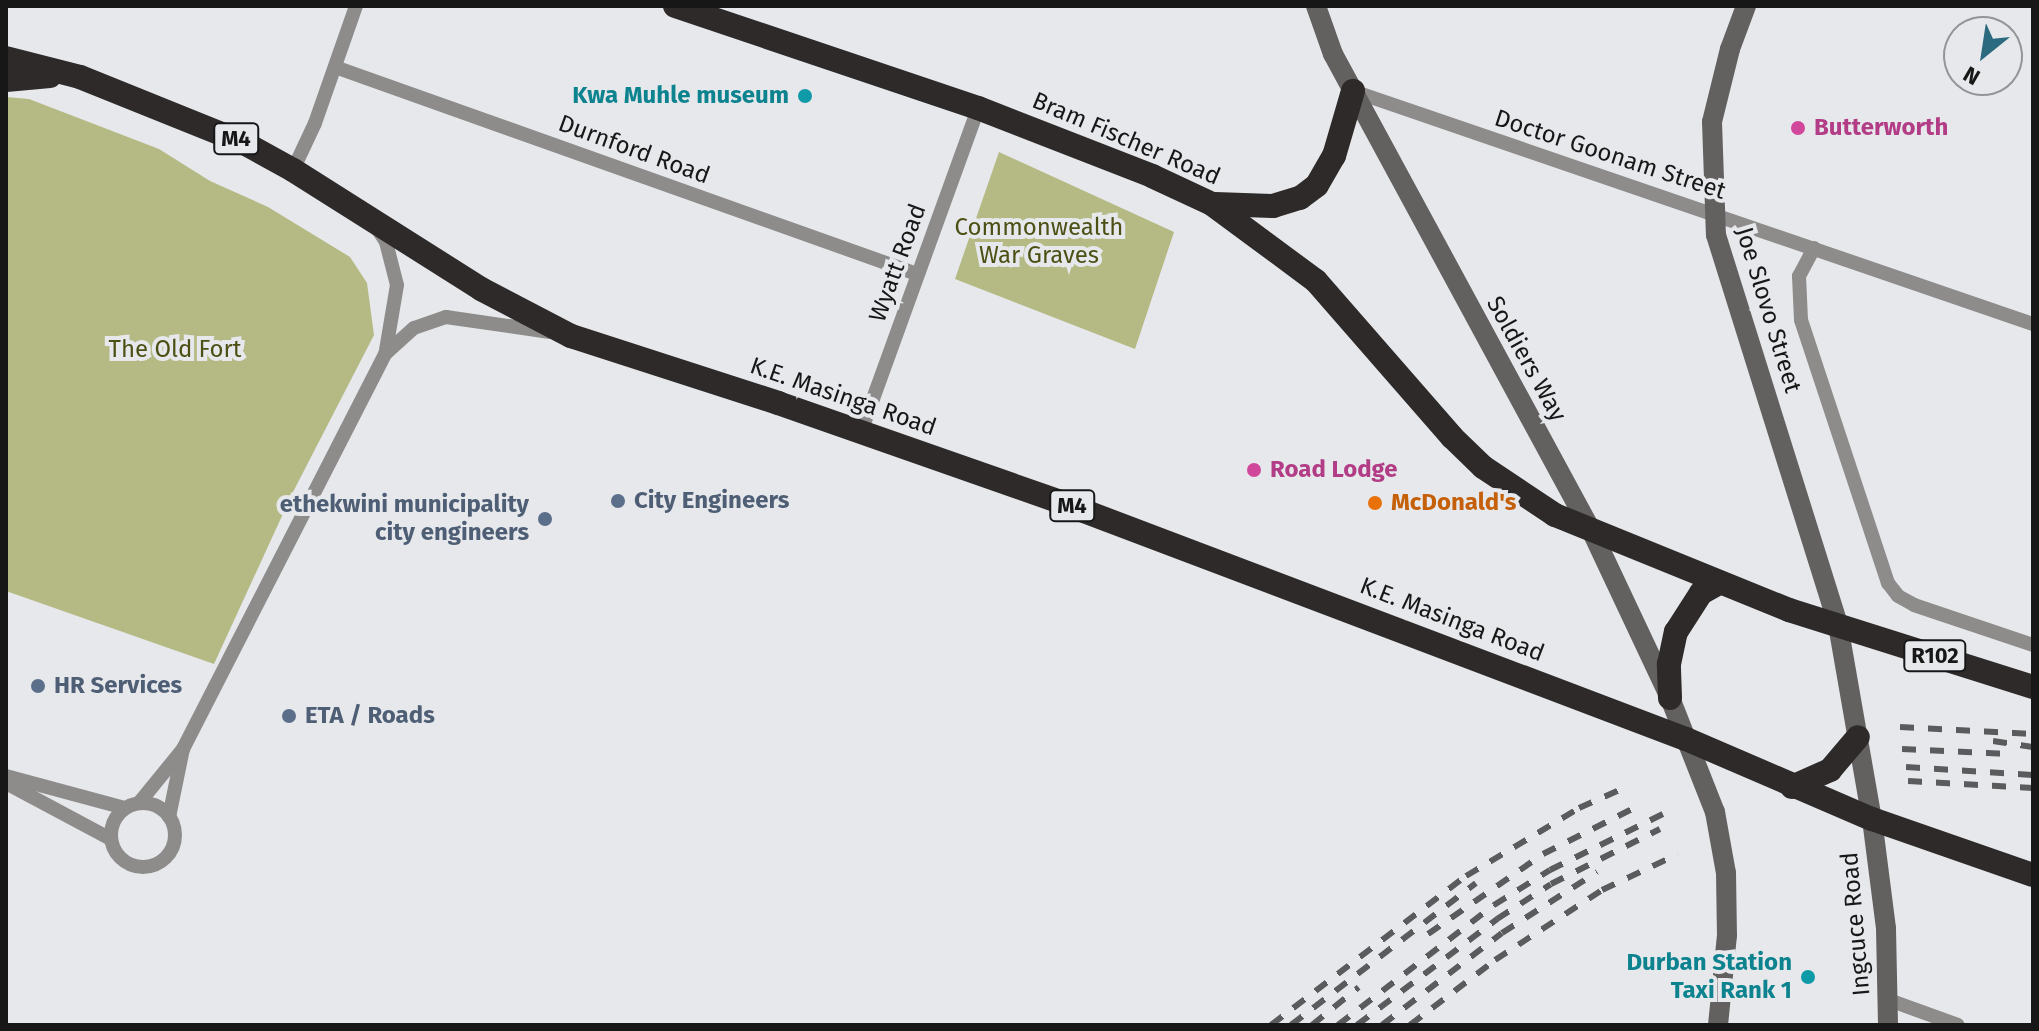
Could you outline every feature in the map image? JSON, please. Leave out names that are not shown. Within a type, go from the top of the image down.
[{"type":"highway","name":"Bram Fischer Road","points":[[675,6],[978,108],[1152,176],[1212,204],[1316,281],[1452,437],[1483,467],[1555,515],[1592,532]]},
{"type":"highway","name":"K.E. Masinga Road","points":[[6,58],[68,74],[189,118],[293,170],[481,289],[571,336],[1060,502],[1686,739]]},
{"type":"highway","points":[[6,80],[68,74]]},
{"type":"highway","points":[[1212,204],[1273,206],[1300,198],[1317,185],[1334,156],[1353,91]]},
{"type":"highway","name":"R102","points":[[1592,532],[1719,583],[1838,625],[2033,687]]},
{"type":"highway","points":[[1670,698],[1669,664],[1676,632],[1701,593],[1719,583]]},
{"type":"highway","points":[[1792,787],[1830,770],[1858,737]]},
{"type":"highway","points":[[1686,739],[1872,819],[2033,875]]},
{"type":"main road","name":"Soldiers Way","points":[[1316,6],[1333,54],[1592,532],[1670,698],[1715,812],[1726,873],[1727,935],[1718,1025]]},
{"type":"main road","name":"Joe Slovo Street","points":[[1746,6],[1730,49],[1712,122],[1714,212],[1731,288],[1838,625]]},
{"type":"main road","points":[[1838,625],[1858,737]]},
{"type":"main road","name":"Ingcuce Road","points":[[1858,737],[1886,929],[1888,1025]]},
{"type":"street","points":[[293,170],[356,6]]},
{"type":"street","name":"Durnford Road","points":[[335,67],[917,274]]},
{"type":"street","name":"Doctor Goonam Street","points":[[1353,91],[1714,212],[2033,324]]},
{"type":"street","name":"Wyatt Road","points":[[861,432],[978,108]]},
{"type":"street","points":[[6,776],[132,806],[156,806],[169,817],[173,826],[172,846],[167,855],[152,865],[128,863],[117,853],[111,839],[113,822],[132,806],[183,749],[385,354],[397,285],[386,242],[370,218]]},
{"type":"street","points":[[1814,248],[1799,276],[1801,320],[1888,583],[1898,596],[1914,605],[2033,645]]},
{"type":"street","points":[[385,354],[414,328],[446,317],[571,336]]},
{"type":"street","points":[[169,817],[183,749]]},
{"type":"street","points":[[6,783],[111,839]]},
{"type":"street","points":[[1889,1000],[1958,1025]]},
{"type":"green space","name":"The Old Fort","points":[[6,97],[29,99],[159,149],[210,181],[268,207],[350,257],[367,283],[374,335],[293,492],[214,664],[6,591]]},
{"type":"green space","name":"Commonwealth War Graves","points":[[999,152],[1174,232],[1135,349],[955,279]]},
{"type":"railway","points":[[1900,727],[2033,734]]},
{"type":"railway","points":[[1993,741],[2033,747]]},
{"type":"railway","points":[[1902,749],[2009,754]]},
{"type":"railway","points":[[1906,767],[2033,775]]},
{"type":"railway","points":[[1908,781],[2033,788]]},
{"type":"railway","points":[[1271,1025],[1466,876],[1579,808],[1626,787]]},
{"type":"railway","points":[[1428,934],[1543,854],[1634,808]]},
{"type":"railway","points":[[1338,1025],[1494,905],[1550,870],[1663,814]]},
{"type":"railway","points":[[1357,1025],[1497,919],[1551,884],[1660,829]]},
{"type":"railway","points":[[1410,1025],[1495,960],[1602,890],[1678,854]]},
{"type":"railway","points":[[1382,1025],[1502,933],[1597,872]]},
{"type":"railway","points":[[1291,1025],[1476,883]]},
{"type":"railway","points":[[1312,1025],[1359,987]]},
{"type":"place","name":"Kwa Muhle museum","points":[[805,96]]},
{"type":"place","name":"Butterworth","points":[[1798,128]]},
{"type":"place","name":"Road Lodge","points":[[1254,470]]},
{"type":"place","name":"City Engineers","points":[[618,501]]},
{"type":"place","name":"McDonald's","points":[[1375,503]]},
{"type":"place","name":"ethekwini municipality city engineers","points":[[545,519]]},
{"type":"place","name":"HR Services","points":[[38,686]]},
{"type":"place","name":"ETA / Roads","points":[[289,716]]},
{"type":"place","name":"Durban Station Taxi Rank 1","points":[[1808,977]]}]
